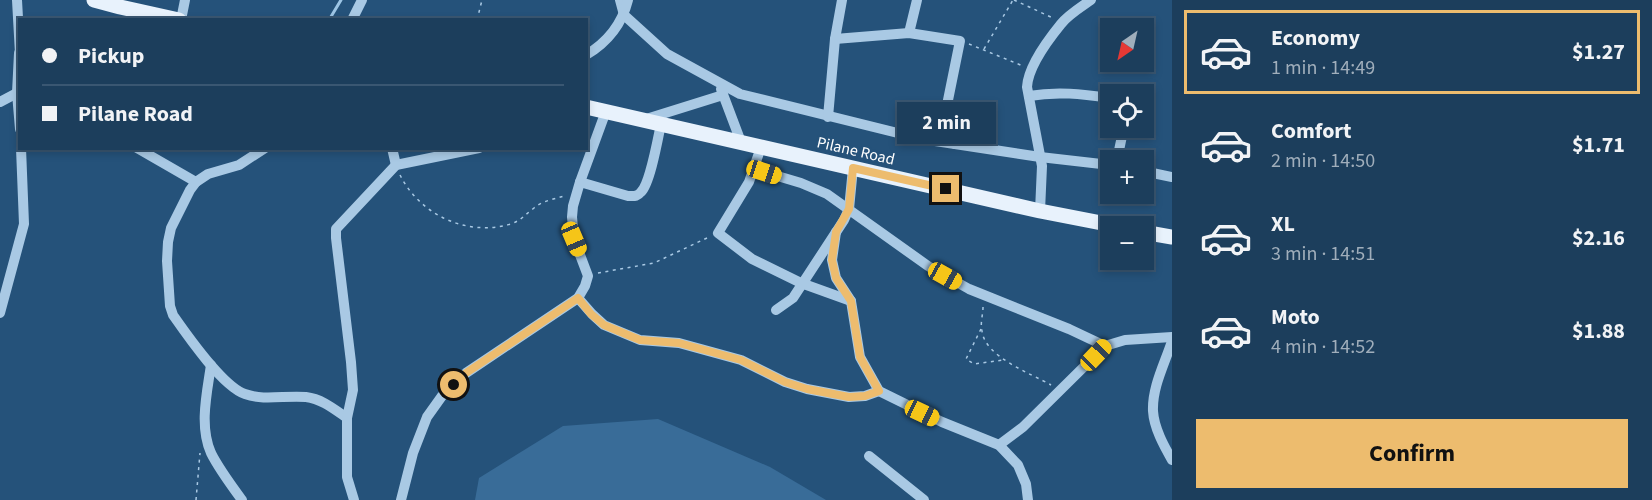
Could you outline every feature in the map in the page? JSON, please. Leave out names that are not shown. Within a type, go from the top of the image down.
[{"type":"main road","points":[[94,0],[170,18]]},
{"type":"main road","name":"Pilane Road","points":[[588,107],[1100,223]]},
{"type":"main road","points":[[1154,234],[1172,237]]},
{"type":"street","points":[[17,0],[18,27]]},
{"type":"street","points":[[180,18],[185,0]]},
{"type":"street","points":[[353,18],[362,0]]},
{"type":"street","points":[[620,0],[624,15],[667,54],[740,94],[921,139],[1100,164]]},
{"type":"street","points":[[588,53],[613,34],[624,15],[628,0]]},
{"type":"street","points":[[828,117],[835,39],[842,0]]},
{"type":"street","points":[[909,33],[917,0]]},
{"type":"street","points":[[1040,211],[1042,166],[1027,78],[1062,22],[1091,0]]},
{"type":"street","points":[[835,39],[909,33],[960,41],[947,105],[955,144]]},
{"type":"street","points":[[18,74],[18,105]]},
{"type":"street","points":[[719,83],[741,142]]},
{"type":"street","points":[[1029,96],[1049,92],[1100,97]]},
{"type":"street","points":[[0,102],[17,93]]},
{"type":"street","points":[[643,120],[723,95]]},
{"type":"street","points":[[401,500],[416,444],[427,417],[442,396],[466,373],[578,298],[585,286],[588,276],[574,239],[572,217],[578,187],[606,111]]},
{"type":"street","points":[[578,187],[635,197],[640,194],[645,185],[661,124]]},
{"type":"street","points":[[761,147],[740,199],[718,233],[752,259],[801,283],[851,301]]},
{"type":"street","points":[[1,309],[24,224],[21,150]]},
{"type":"street","points":[[140,150],[196,182]]},
{"type":"street","points":[[262,150],[239,165],[208,174],[196,182],[171,228],[168,242],[170,306],[183,330],[211,365],[232,386],[247,395],[266,398],[306,397],[329,406],[347,418]]},
{"type":"street","points":[[392,150],[396,165]]},
{"type":"street","points":[[349,497],[347,418],[353,390],[336,229],[396,165],[469,150]]},
{"type":"street","points":[[776,310],[793,298],[849,209],[853,168]]},
{"type":"street","points":[[754,169],[816,188],[928,266],[985,297],[1069,329],[1105,346]]},
{"type":"street","points":[[1154,173],[1172,177]]},
{"type":"street","points":[[836,232],[832,260],[836,278],[851,301],[860,357],[879,391],[942,422],[999,445],[1018,465],[1026,484],[1028,500]]},
{"type":"street","points":[[578,298],[604,325],[640,340],[679,343],[741,360],[785,382],[807,389],[849,397],[865,396],[879,391]]},
{"type":"street","points":[[999,445],[1023,427],[1105,346],[1125,340],[1172,339],[1168,365],[1157,382],[1153,411],[1162,443],[1172,460]]},
{"type":"street","points":[[211,365],[206,402],[206,427],[211,452],[242,500]]},
{"type":"street","points":[[869,456],[924,500]]},
{"type":"path","points":[[478,18],[482,0]]},
{"type":"path","points":[[984,50],[1013,0],[1062,22]]},
{"type":"path","points":[[960,41],[1031,69]]},
{"type":"path","points":[[396,165],[405,184],[416,199],[437,216],[482,229],[512,224],[544,202],[578,187]]},
{"type":"path","points":[[588,276],[654,263],[718,233]]},
{"type":"path","points":[[985,297],[981,329],[966,359],[974,364],[1004,360]]},
{"type":"path","points":[[981,329],[992,351],[1059,390]]},
{"type":"path","points":[[196,500],[200,451]]},
{"type":"shaded area","points":[[658,419],[770,467],[826,500],[475,500],[479,478],[563,426]]},
{"type":"waterway","points":[[330,18],[341,0]]},
{"type":"route","points":[[454,385],[466,373],[578,298],[604,325],[640,340],[679,343],[741,360],[785,382],[807,389],[849,397],[865,396],[879,391],[860,357],[851,301],[836,278],[832,260],[836,232],[849,209],[853,168],[946,189]]}]
